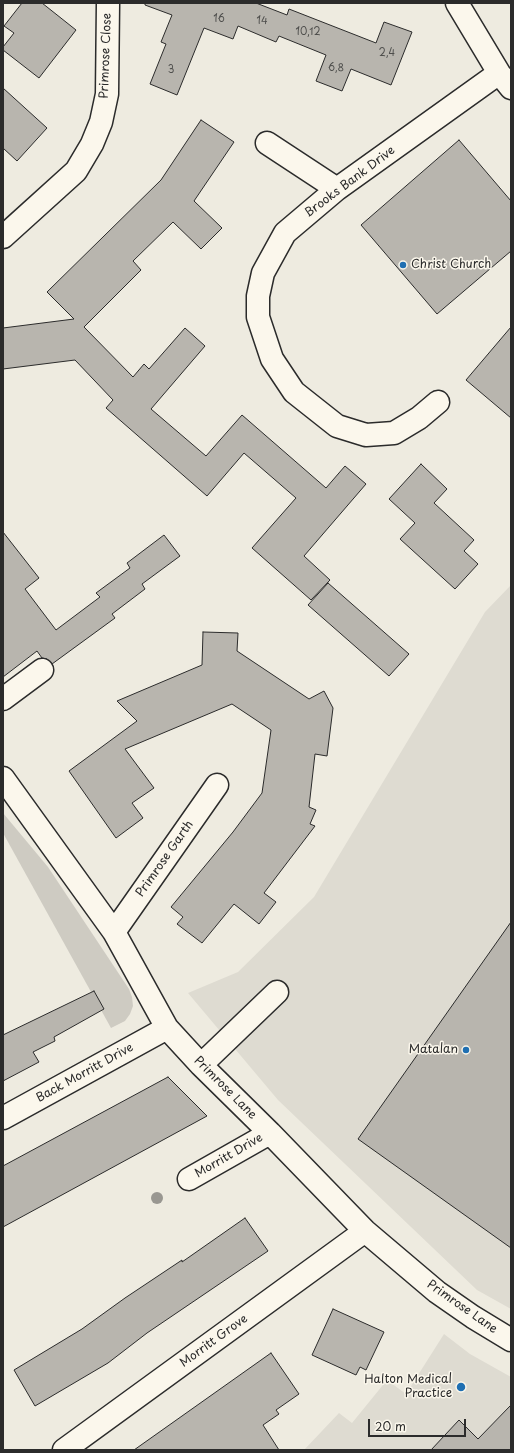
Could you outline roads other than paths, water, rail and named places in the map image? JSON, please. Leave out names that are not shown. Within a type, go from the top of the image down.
[{"type":"street","name":"Primrose Close","points":[[3,237],[76,171],[92,144],[101,122],[107,94],[108,3]]},
{"type":"street","points":[[457,3],[505,80]]},
{"type":"street","name":"Brooks Bank Drive","points":[[438,402],[419,418],[394,433],[366,434],[337,426],[294,392],[272,359],[258,317],[258,296],[263,273],[285,233],[337,189],[505,80]]},
{"type":"street","points":[[267,143],[337,189]]},
{"type":"street","points":[[3,699],[42,670]]},
{"type":"street","name":"Primrose Lane","points":[[3,778],[114,932],[167,1028],[200,1065],[270,1133],[365,1231],[437,1292],[473,1317],[511,1340]]},
{"type":"street","name":"Primrose Garth","points":[[114,932],[217,785]]},
{"type":"street","points":[[200,1065],[277,992]]},
{"type":"street","name":"Back Morritt Drive","points":[[3,1118],[167,1028]]},
{"type":"street","name":"Morritt Drive","points":[[189,1180],[270,1133]]},
{"type":"street","name":"Morritt Grove","points":[[64,1450],[365,1231]]},
{"type":"place","name":"Christ Church","points":[[403,265]]},
{"type":"place","name":"Matalan","points":[[466,1050]]},
{"type":"place","name":"Halton Medical Practice","points":[[461,1387]]}]
